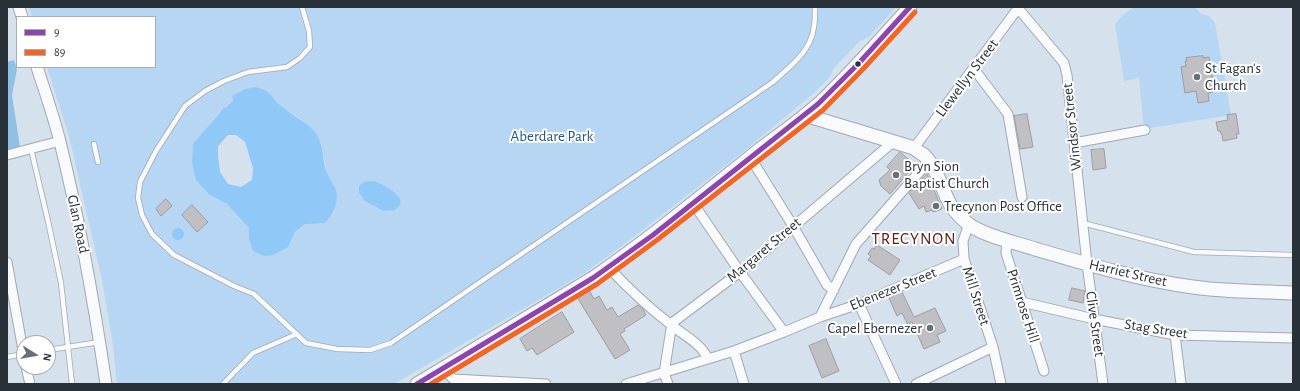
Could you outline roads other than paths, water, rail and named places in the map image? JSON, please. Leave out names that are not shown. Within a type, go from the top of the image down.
[{"type":"main road","points":[[417,384],[609,268],[694,203],[827,97],[910,7]]},
{"type":"main road","points":[[805,115],[914,148],[924,155],[929,161],[938,175],[947,199],[955,212],[968,224]]},
{"type":"main road","name":"Harriet Street","points":[[968,224],[1008,240],[1086,264],[1167,283],[1194,287],[1293,293]]},
{"type":"street","name":"Llewellyn Street","points":[[914,148],[1018,8]]},
{"type":"street","name":"Windsor Street","points":[[1018,8],[1064,63],[1083,223],[1086,264]]},
{"type":"street","name":"Glan Road","points":[[37,68],[60,141],[90,281],[106,384]]},
{"type":"street","points":[[974,69],[1008,114],[1022,197]]},
{"type":"street","points":[[1074,143],[1145,130]]},
{"type":"street","points":[[7,155],[60,141]]},
{"type":"street","name":"Margaret Street","points":[[671,326],[672,323],[740,272],[893,142]]},
{"type":"street","points":[[750,157],[793,226],[827,285],[834,290]]},
{"type":"street","points":[[820,317],[856,244],[929,161]]},
{"type":"street","points":[[694,203],[740,272],[784,332]]},
{"type":"street","name":"Mill Street","points":[[968,224],[963,241],[964,259],[993,347],[1001,384]]},
{"type":"street","name":"Primrose Hill","points":[[1008,240],[1006,253],[1044,371]]},
{"type":"street","name":"Ebenezer Street","points":[[626,384],[734,351],[820,317],[859,304],[964,259]]},
{"type":"street","points":[[7,262],[20,335]]},
{"type":"street","name":"Clive Street","points":[[1086,264],[1103,384]]},
{"type":"street","points":[[609,268],[637,297],[671,326],[700,347],[705,352],[708,359]]},
{"type":"street","name":"Stag Street","points":[[1022,302],[1094,319],[1175,334],[1293,338]]},
{"type":"street","points":[[859,304],[896,384]]},
{"type":"street","points":[[668,384],[664,373],[671,326]]},
{"type":"street","points":[[1175,334],[1181,384]]},
{"type":"street","points":[[916,384],[993,347]]},
{"type":"street","points":[[734,351],[744,384]]},
{"type":"street","points":[[443,368],[453,379],[546,384]]},
{"type":"lane","points":[[302,7],[309,31],[310,47],[300,58],[287,67],[248,72],[224,81],[205,91],[185,106],[154,154],[140,182],[138,198],[142,215],[152,234],[174,255],[234,286],[254,294],[306,343],[337,349],[370,350],[391,343],[773,82],[800,56],[811,40],[815,24],[815,7]]},
{"type":"lane","points":[[94,144],[98,162]]},
{"type":"lane","points":[[31,149],[61,283],[72,384]]},
{"type":"lane","points":[[1083,223],[1194,252],[1293,255]]},
{"type":"lane","points":[[223,384],[253,353],[297,334]]},
{"type":"lane","points":[[56,349],[100,342]]},
{"type":"place","name":"St Fagan's Church","points":[[1197,77]]},
{"type":"place","name":"Bryn Sion Baptist Church","points":[[896,175]]},
{"type":"place","name":"Trecynon Post Office","points":[[936,206]]},
{"type":"place","name":"Capel Ebernezer","points":[[930,328]]},
{"type":"district","name":"TRECYNON","points":[[914,239]]},
{"type":"park label","name":"Aberdare Park","points":[[552,136]]}]
